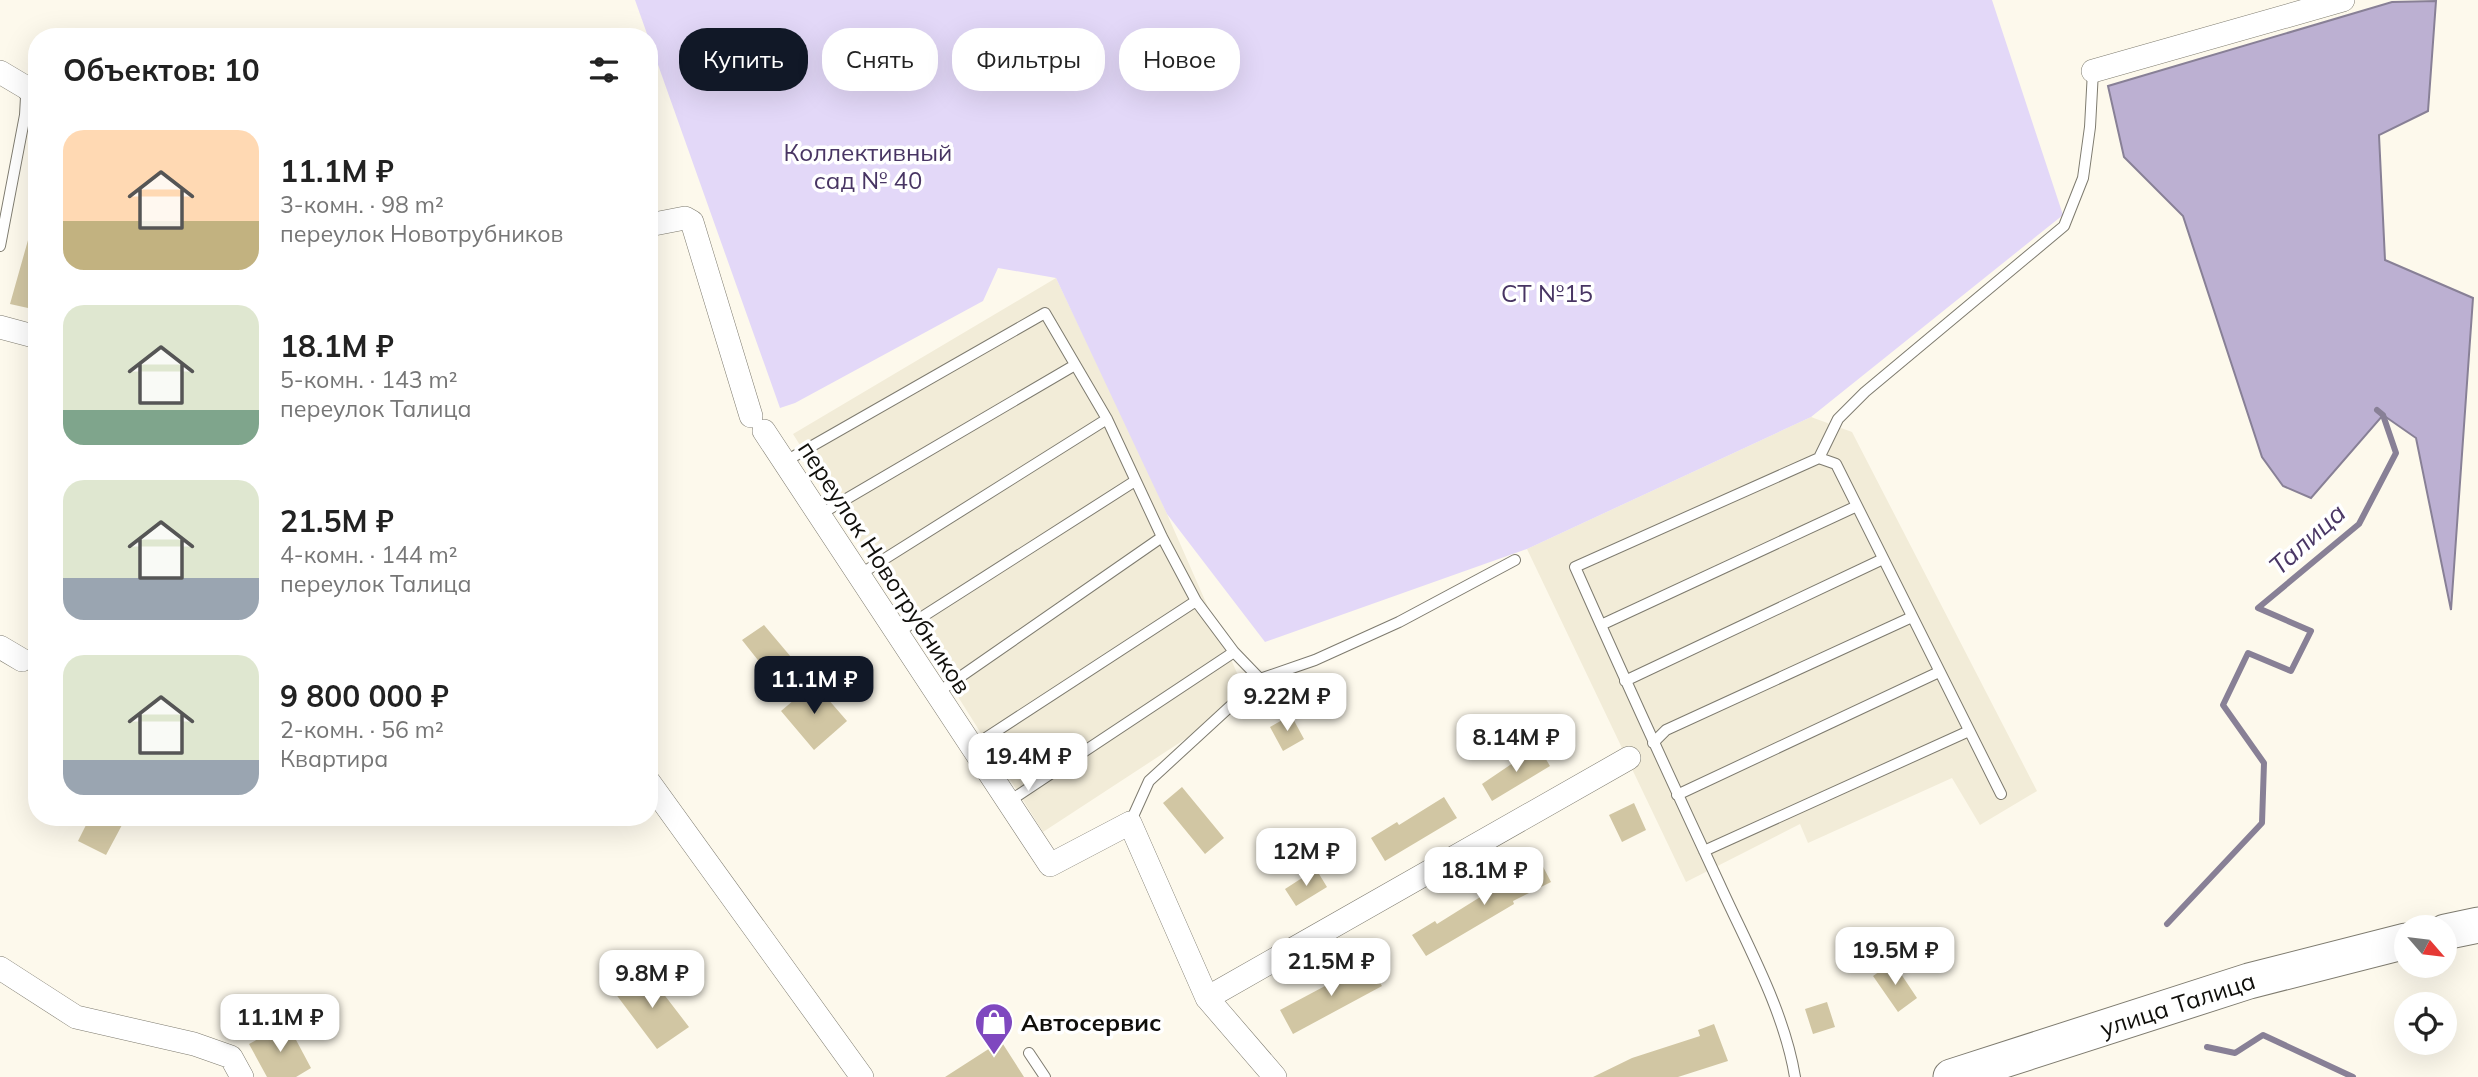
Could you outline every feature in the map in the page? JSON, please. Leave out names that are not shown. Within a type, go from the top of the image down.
[{"type":"main road","points":[[2457,929],[2478,925]]},
{"type":"main road","name":"улица Талица","points":[[1951,1077],[2249,981],[2394,944]]},
{"type":"street","points":[[2093,71],[2343,0]]},
{"type":"street","points":[[8,76],[28,88]]},
{"type":"street","name":"переулок Новотрубников","points":[[658,223],[685,218],[692,222],[758,424],[1050,865],[1130,823]]},
{"type":"street","points":[[0,327],[28,335]]},
{"type":"street","points":[[0,647],[22,660]]},
{"type":"street","points":[[1207,998],[1629,758]]},
{"type":"street","points":[[658,794],[862,1077]]},
{"type":"street","points":[[1130,823],[1207,998],[1275,1077]]},
{"type":"street","points":[[0,968],[76,1017],[194,1044],[231,1057],[242,1077]]},
{"type":"lane","points":[[1795,1077],[1791,1053],[1763,981],[1625,681],[1576,566],[1819,458],[1838,419],[1865,392],[2064,226],[2083,178],[2090,127],[2093,71]]},
{"type":"lane","points":[[0,246],[26,97],[8,76]]},
{"type":"lane","points":[[784,462],[1045,313],[1107,419],[1161,537],[1196,601],[1234,652],[1260,679]]},
{"type":"lane","points":[[819,515],[1075,365]]},
{"type":"lane","points":[[859,575],[1107,419]]},
{"type":"lane","points":[[1819,458],[1836,464],[2001,794]]},
{"type":"lane","points":[[897,633],[1135,481]]},
{"type":"lane","points":[[1601,625],[1857,506]]},
{"type":"lane","points":[[937,693],[1161,537]]},
{"type":"lane","points":[[1625,681],[1883,559]]},
{"type":"lane","points":[[1130,823],[1149,781],[1260,679],[1315,660],[1398,622],[1516,560]]},
{"type":"lane","points":[[972,747],[1196,601]]},
{"type":"lane","points":[[1653,743],[1666,730],[1912,617]]},
{"type":"lane","points":[[1008,802],[1234,652]]},
{"type":"lane","points":[[1677,795],[1939,672]]},
{"type":"lane","points":[[1704,851],[1969,731]]},
{"type":"lane","points":[[1029,1053],[1045,1077]]},
{"type":"shaded area","points":[[2436,1],[2428,111],[2379,135],[2385,260],[2473,298],[2451,610],[2416,438],[2383,415],[2311,498],[2283,486],[2262,457],[2183,216],[2124,157],[2108,86],[2392,2]]},
{"type":"shaded area","points":[[1056,278],[1145,464],[1248,698],[1043,832],[793,434]]},
{"type":"shaded area","points":[[1811,417],[1852,432],[2037,791],[1980,825],[1952,778],[1808,843],[1800,824],[1686,882],[1527,549]]},
{"type":"green space","points":[[635,0],[1992,0],[2063,215],[1811,417],[1527,549],[1265,642],[1167,514],[1056,278],[998,268],[983,301],[795,403],[780,408],[658,65],[658,28],[645,28]]},
{"type":"building","points":[[28,240],[28,308],[10,304]]},
{"type":"building","points":[[764,625],[791,657],[769,674],[742,640]]},
{"type":"building","points":[[814,683],[847,721],[814,750],[781,711]]},
{"type":"building","points":[[1291,715],[1304,739],[1283,751],[1270,727]]},
{"type":"building","points":[[1538,746],[1550,766],[1492,801],[1482,784]]},
{"type":"building","points":[[1182,787],[1224,838],[1205,854],[1163,803]]},
{"type":"building","points":[[1444,797],[1457,818],[1385,861],[1371,838],[1397,822],[1399,825]]},
{"type":"building","points":[[1634,803],[1646,830],[1622,842],[1609,815]]},
{"type":"building","points":[[86,826],[121,826],[106,855],[78,841]]},
{"type":"building","points":[[1537,855],[1551,882],[1513,901],[1514,904],[1426,956],[1412,935],[1435,921],[1437,924],[1517,874],[1513,867]]},
{"type":"building","points":[[1316,869],[1327,887],[1296,906],[1285,889]]},
{"type":"building","points":[[1366,960],[1382,986],[1293,1034],[1280,1010],[1340,978]]},
{"type":"building","points":[[1893,962],[1917,998],[1898,1012],[1873,976]]},
{"type":"building","points":[[646,971],[689,1027],[657,1049],[615,993]]},
{"type":"building","points":[[1827,1002],[1835,1027],[1813,1034],[1805,1009]]},
{"type":"building","points":[[287,1023],[311,1068],[296,1077],[267,1077],[249,1044]]},
{"type":"building","points":[[1714,1024],[1728,1061],[1678,1077],[1593,1077],[1632,1058],[1700,1036],[1698,1030]]},
{"type":"building","name":"Автосервис","points":[[1001,1041],[1024,1077],[945,1077]]},
{"type":"waterway","name":"Талица","points":[[2167,924],[2262,823],[2264,763],[2223,705],[2248,653],[2291,671],[2311,631],[2258,608],[2359,524],[2396,453],[2383,415],[2377,410]]},
{"type":"waterway","name":"Талица","points":[[2207,1047],[2235,1053],[2263,1035],[2353,1077]]},
{"type":"place","name":"Автосервис","points":[[994,1056]]},
{"type":"park label","name":"Коллективный сад № 40","points":[[868,166]]},
{"type":"park label","name":"СТ №15","points":[[1547,293]]}]
